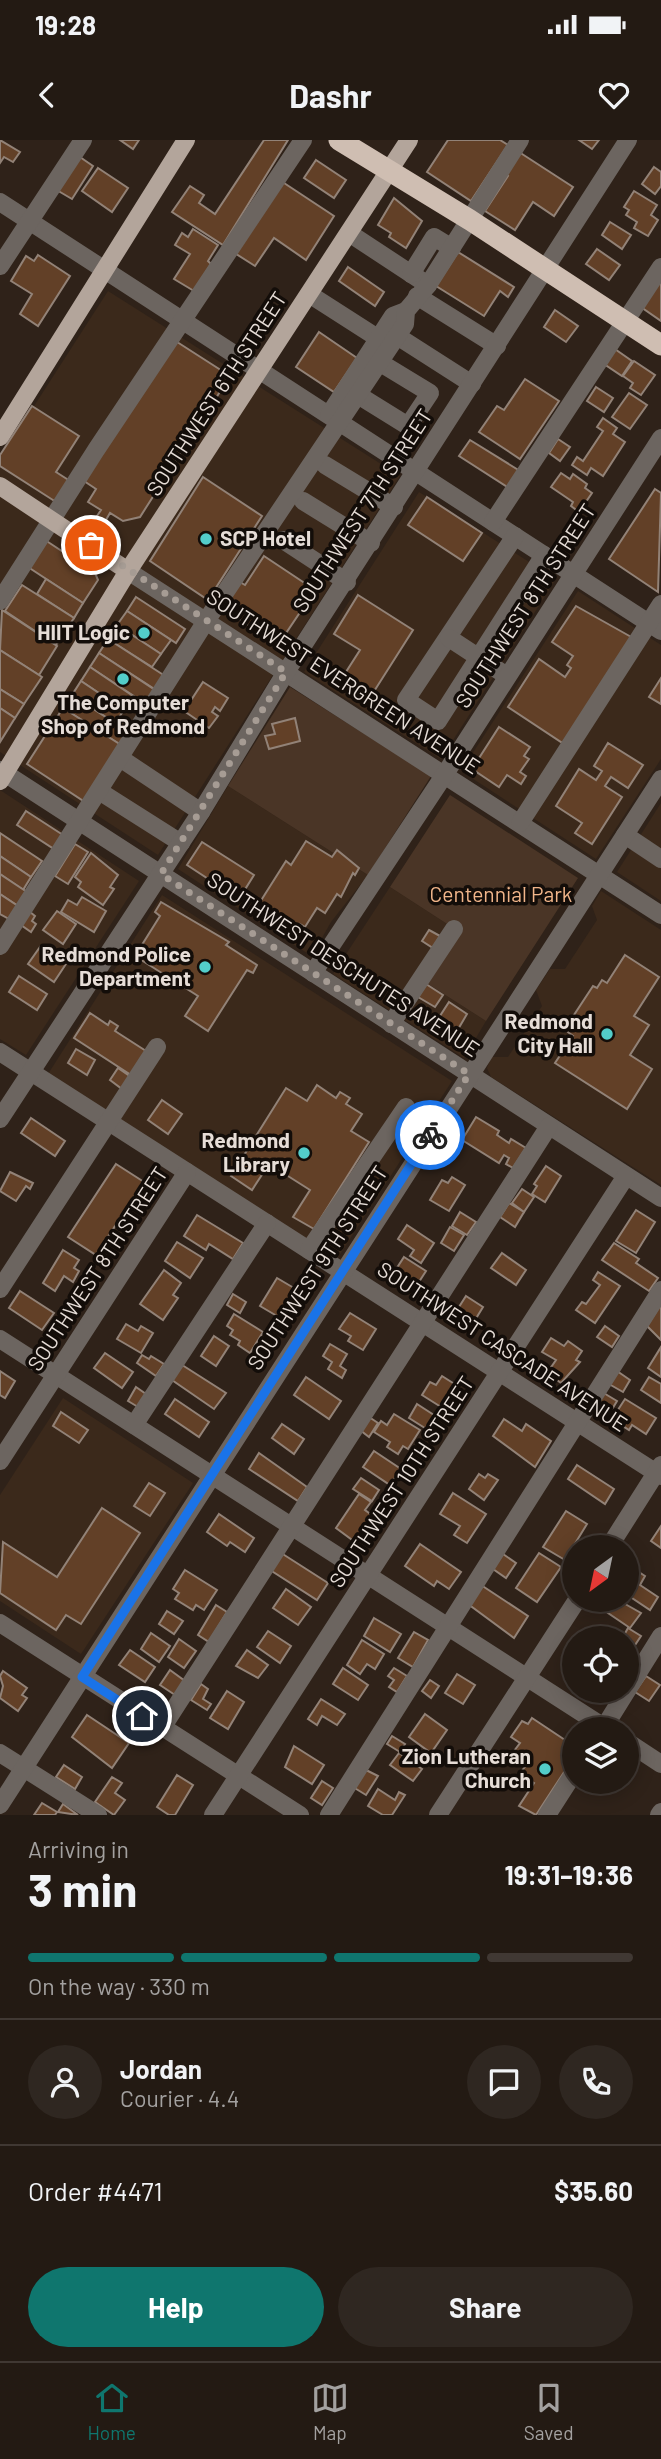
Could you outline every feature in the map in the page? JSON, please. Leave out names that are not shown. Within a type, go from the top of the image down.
[{"type":"highway","points":[[339,140],[470,220],[661,345]]},
{"type":"main road","points":[[0,437],[186,140]]},
{"type":"main road","name":"SOUTHWEST 6TH STREET","points":[[2,775],[128,571],[408,140]]},
{"type":"main road","name":"SOUTHWEST EVERGREEN AVENUE","points":[[0,486],[128,571]]},
{"type":"street","points":[[0,266],[83,140]]},
{"type":"street","points":[[0,601],[182,320],[303,140]]},
{"type":"street","points":[[0,946],[334,419],[388,340],[405,324],[406,311],[452,248],[520,140]]},
{"type":"street","name":"SOUTHWEST 7TH STREET","points":[[0,1119],[201,812],[286,672],[347,582],[628,140]]},
{"type":"street","points":[[0,202],[655,627]]},
{"type":"street","points":[[349,233],[411,274],[423,290],[497,346]]},
{"type":"street","points":[[411,274],[434,237],[452,248]]},
{"type":"street","points":[[493,522],[661,267]]},
{"type":"street","points":[[309,294],[472,384]]},
{"type":"street","points":[[334,419],[358,395],[379,362],[388,340]]},
{"type":"street","points":[[358,395],[408,426],[430,393],[379,362]]},
{"type":"street","points":[[421,405],[448,422]]},
{"type":"street","name":"SOUTHWEST 8TH STREET","points":[[313,973],[445,774],[573,573],[658,450]]},
{"type":"street","points":[[326,465],[394,507]]},
{"type":"street","points":[[303,501],[371,543]]},
{"type":"street","points":[[515,536],[406,699],[438,721],[544,555]]},
{"type":"street","points":[[283,540],[347,582]]},
{"type":"street","name":"SOUTHWEST EVERGREEN AVENUE","points":[[128,571],[661,915]]},
{"type":"street","points":[[520,823],[655,627],[661,604]]},
{"type":"street","points":[[449,638],[508,676]]},
{"type":"street","points":[[120,758],[201,812]]},
{"type":"street","name":"SOUTHWEST DESCHUTES AVENUE","points":[[2,775],[80,821],[661,1198]]},
{"type":"street","name":"SOUTHWEST 9TH STREET","points":[[0,1805],[469,1074],[625,835],[654,803],[661,779]]},
{"type":"street","points":[[99,791],[181,843]]},
{"type":"street","points":[[625,835],[661,859]]},
{"type":"street","points":[[391,1024],[454,929]]},
{"type":"street","points":[[0,1289],[157,1047]]},
{"type":"street","name":"SOUTHWEST CASCADE AVENUE","points":[[0,1052],[576,1422],[659,1471]]},
{"type":"street","points":[[309,1250],[406,1107]]},
{"type":"street","points":[[162,1728],[549,1126]]},
{"type":"street","name":"SOUTHWEST 8TH STREET","points":[[0,1461],[187,1172]]},
{"type":"street","name":"SOUTHWEST 10TH STREET","points":[[213,1815],[626,1176]]},
{"type":"street","points":[[134,1425],[267,1223]]},
{"type":"street","points":[[329,1815],[450,1628],[576,1422],[661,1290]]},
{"type":"street","points":[[0,1339],[588,1717]]},
{"type":"street","points":[[618,1535],[659,1471]]},
{"type":"street","points":[[438,1815],[569,1612]]},
{"type":"street","points":[[0,1623],[300,1815]]},
{"type":"street","points":[[612,1717],[661,1636]]},
{"type":"street","points":[[639,1749],[661,1763]]},
{"type":"street","points":[[0,1753],[98,1815]]},
{"type":"street","points":[[547,1815],[562,1792]]},
{"type":"shaded area","points":[[108,291],[400,476],[158,855],[0,752],[0,459]]},
{"type":"shaded area","points":[[419,492],[556,579],[441,759],[304,672]]},
{"type":"shaded area","points":[[578,591],[661,645],[661,759],[596,859],[461,771]]},
{"type":"shaded area","points":[[228,786],[368,875],[331,922],[314,952],[307,953],[178,869]]},
{"type":"shaded area","points":[[0,790],[139,881],[26,1055],[0,1039]]},
{"type":"shaded area","points":[[661,803],[661,901],[617,872]]},
{"type":"shaded area","points":[[390,887],[458,931],[425,982],[486,1021],[464,1058],[333,974]]},
{"type":"shaded area","points":[[601,891],[661,930],[661,1185],[491,1077],[487,1068],[491,1057],[508,1057],[542,1006],[536,990],[550,969],[565,969],[597,920],[592,906]]},
{"type":"shaded area","points":[[162,895],[452,1081],[337,1259],[48,1074]]},
{"type":"shaded area","points":[[63,1398],[193,1483],[81,1654],[0,1601],[0,1495]]},
{"type":"green space","name":"Centennial Park","points":[[290,687],[431,776],[368,875],[228,786]]},
{"type":"green space","name":"Centennial Park","points":[[450,795],[578,878],[486,1021],[425,982],[458,931],[390,887]]},
{"type":"building","points":[[0,140],[20,152],[13,162],[4,157],[0,163]]},
{"type":"building","points":[[120,140],[139,140],[133,149]]},
{"type":"building","points":[[264,140],[288,140],[223,245],[172,212],[190,186],[204,195],[199,203],[215,214]]},
{"type":"building","points":[[448,140],[500,140],[508,145],[471,201],[427,172]]},
{"type":"building","points":[[579,140],[599,140],[592,149]]},
{"type":"building","points":[[519,152],[573,187],[554,216],[533,202],[515,230],[485,211],[508,176],[505,173]]},
{"type":"building","points":[[77,155],[93,166],[72,199],[55,189]]},
{"type":"building","points":[[316,160],[346,180],[334,198],[304,178]]},
{"type":"building","points":[[654,167],[661,172],[661,186],[655,194],[642,184]]},
{"type":"building","points":[[98,168],[128,188],[112,212],[82,191]]},
{"type":"building","points":[[281,181],[334,216],[306,260],[274,238],[255,266],[233,252]]},
{"type":"building","points":[[634,191],[657,205],[651,215],[658,220],[648,236],[634,228],[637,222],[626,215],[629,210],[624,207]]},
{"type":"building","points":[[394,198],[422,221],[406,248],[389,237],[391,233],[378,225]]},
{"type":"building","points":[[610,222],[631,235],[622,249],[602,235]]},
{"type":"building","points":[[193,229],[218,245],[208,261],[211,264],[194,291],[174,279],[190,254],[175,245],[182,233],[188,237]]},
{"type":"building","points":[[597,249],[620,265],[609,280],[586,264]]},
{"type":"building","points":[[458,252],[514,287],[508,297],[500,291],[484,316],[436,286]]},
{"type":"building","points":[[38,255],[70,276],[38,326],[20,314],[32,294],[11,281],[26,256],[34,261]]},
{"type":"building","points":[[348,267],[384,292],[375,306],[339,281]]},
{"type":"building","points":[[661,273],[661,321],[638,305]]},
{"type":"building","points":[[555,310],[578,326],[566,342],[544,327]]},
{"type":"building","points":[[319,332],[357,358],[334,392],[296,367]]},
{"type":"building","points":[[174,340],[230,376],[140,517],[123,521],[110,513],[103,525],[95,519],[101,510],[88,502],[96,489],[81,479]]},
{"type":"building","points":[[612,347],[632,361],[622,376],[601,362]]},
{"type":"building","points":[[634,361],[655,375],[641,395],[630,388],[633,383],[623,376]]},
{"type":"building","points":[[525,379],[559,401],[520,459],[479,432],[497,406],[504,410]]},
{"type":"building","points":[[596,387],[613,398],[604,412],[587,401]]},
{"type":"building","points":[[629,393],[647,405],[630,429],[612,417]]},
{"type":"building","points":[[32,406],[79,436],[56,472],[70,481],[56,502],[0,466],[0,455]]},
{"type":"building","points":[[603,418],[617,428],[613,434],[625,442],[603,476],[591,468],[587,475],[572,465],[577,457],[583,461],[603,431],[597,427]]},
{"type":"building","points":[[558,439],[570,447],[560,461],[549,453]]},
{"type":"building","points":[[470,440],[520,471],[509,488],[459,456]]},
{"type":"building","points":[[561,473],[570,479],[573,474],[587,484],[585,488],[592,493],[579,512],[571,506],[573,502],[551,487]]},
{"type":"building","name":"SCP Hotel","points":[[203,477],[262,516],[208,600],[150,561]]},
{"type":"building","points":[[655,489],[661,493],[658,592],[609,559]]},
{"type":"building","points":[[427,497],[482,533],[463,561],[408,525]]},
{"type":"building","points":[[45,540],[95,573],[98,580],[83,603],[28,567]]},
{"type":"building","points":[[264,556],[315,590],[278,645],[221,607],[238,581],[245,585]]},
{"type":"building","points":[[46,579],[83,603],[74,618],[37,594]]},
{"type":"building","points":[[22,585],[74,618],[56,645],[5,611]]},
{"type":"building","points":[[358,595],[413,630],[366,704],[337,686],[360,650],[334,634]]},
{"type":"building","points":[[136,597],[185,629],[176,643],[127,611]]},
{"type":"building","points":[[576,606],[633,638],[564,744],[508,707],[539,659],[565,677],[571,668],[567,665],[573,656],[552,642]]},
{"type":"building","points":[[2,610],[57,646],[39,675],[0,650]]},
{"type":"building","name":"HIIT Logic","points":[[127,611],[171,640],[161,654],[117,625]]},
{"type":"building","points":[[117,625],[161,654],[152,667],[108,639]]},
{"type":"building","points":[[108,639],[165,676],[156,690],[99,653]]},
{"type":"building","points":[[0,650],[42,677],[24,704],[0,689]]},
{"type":"building","name":"The Computer Shop of Redmond","points":[[99,653],[158,692],[149,706],[90,667]]},
{"type":"building","points":[[90,667],[133,696],[124,710],[81,681]]},
{"type":"building","points":[[661,678],[661,704],[649,697]]},
{"type":"building","points":[[81,681],[124,710],[115,723],[72,695]]},
{"type":"building","points":[[203,682],[228,698],[220,711],[215,707],[212,712],[218,716],[209,728],[184,711]]},
{"type":"building","points":[[0,689],[24,704],[15,718],[0,708]]},
{"type":"building","points":[[72,695],[130,733],[121,745],[63,708]]},
{"type":"building","points":[[0,708],[15,718],[0,742]]},
{"type":"building","points":[[63,708],[121,745],[85,802],[27,764]]},
{"type":"building","points":[[295,718],[300,741],[269,749],[265,736],[275,734],[272,724]]},
{"type":"building","points":[[499,727],[530,747],[524,756],[529,759],[520,772],[526,776],[521,784],[507,775],[499,787],[472,769]]},
{"type":"building","points":[[608,743],[643,765],[628,788],[611,777],[605,786],[622,797],[592,844],[575,833],[582,823],[556,806],[579,769],[596,780],[602,771],[594,766]]},
{"type":"building","points":[[26,811],[63,835],[54,849],[17,825]]},
{"type":"building","points":[[0,833],[42,861],[31,877],[0,856]]},
{"type":"building","points":[[306,841],[332,857],[337,850],[359,868],[355,875],[353,873],[341,897],[337,894],[325,913],[317,908],[305,927],[300,924],[293,934],[255,910],[286,861],[291,865]]},
{"type":"building","points":[[202,842],[254,875],[239,899],[187,865]]},
{"type":"building","points":[[75,844],[88,852],[68,884],[55,876]]},
{"type":"building","points":[[91,853],[118,875],[110,887],[114,889],[103,905],[78,887],[81,882],[75,877]]},
{"type":"building","points":[[0,856],[31,877],[23,890],[0,874]]},
{"type":"building","points":[[0,874],[27,892],[18,906],[0,894]]},
{"type":"building","points":[[0,894],[18,906],[9,919],[0,914]]},
{"type":"building","points":[[82,897],[106,911],[94,932],[61,912],[68,900],[77,905]]},
{"type":"building","name":"Redmond Police Department","points":[[161,902],[229,942],[226,945],[257,965],[253,973],[247,970],[208,1031],[185,1016],[198,996],[135,956],[160,916],[155,912]]},
{"type":"building","points":[[57,911],[76,924],[63,944],[43,930]]},
{"type":"building","points":[[30,912],[35,916],[32,921],[36,924],[31,932],[21,925]]},
{"type":"building","points":[[429,930],[440,936],[433,948],[422,941]]},
{"type":"building","points":[[40,947],[48,953],[51,949],[66,964],[54,982],[28,964]]},
{"type":"building","name":"Redmond City Hall","points":[[625,955],[659,977],[634,1016],[649,1025],[630,1055],[652,1069],[627,1109],[555,1063],[573,1036],[568,1032],[574,1023],[570,1021],[593,986],[597,988],[602,980],[607,983]]},
{"type":"building","points":[[19,976],[47,994],[37,1010],[9,992]]},
{"type":"building","points":[[426,984],[443,995],[435,1007],[418,997]]},
{"type":"building","points":[[449,1002],[467,1014],[457,1031],[438,1019]]},
{"type":"building","points":[[90,1013],[108,1025],[110,1021],[118,1026],[115,1031],[146,1051],[131,1075],[74,1038]]},
{"type":"building","points":[[76,1049],[95,1060],[87,1075],[68,1063]]},
{"type":"building","points":[[118,1068],[131,1077],[122,1089],[110,1080]]},
{"type":"building","name":"Redmond Library","points":[[317,1085],[336,1098],[340,1092],[350,1098],[346,1104],[362,1114],[351,1131],[369,1142],[314,1229],[293,1217],[310,1190],[269,1164],[252,1190],[231,1176],[286,1088],[307,1101]]},
{"type":"building","points":[[162,1100],[182,1114],[168,1134],[148,1120]]},
{"type":"building","points":[[476,1117],[499,1131],[497,1135],[509,1143],[511,1139],[526,1148],[513,1168],[506,1164],[509,1158],[504,1155],[499,1163],[462,1140]]},
{"type":"building","points":[[31,1118],[65,1141],[55,1156],[21,1133]]},
{"type":"building","points":[[116,1164],[144,1182],[96,1255],[68,1237]]},
{"type":"building","points":[[546,1166],[561,1176],[545,1202],[532,1194],[537,1186],[534,1184]]},
{"type":"building","points":[[10,1172],[33,1183],[30,1189],[26,1186],[16,1201],[0,1191]]},
{"type":"building","points":[[452,1177],[465,1185],[449,1211],[430,1200],[442,1180],[448,1183]]},
{"type":"building","points":[[522,1189],[534,1197],[524,1212],[512,1203]]},
{"type":"building","points":[[509,1203],[524,1212],[515,1227],[500,1217]]},
{"type":"building","points":[[636,1210],[655,1222],[636,1253],[616,1241]]},
{"type":"building","points":[[460,1212],[476,1222],[467,1235],[452,1226]]},
{"type":"building","points":[[197,1215],[243,1243],[233,1259],[209,1244],[206,1250],[184,1236]]},
{"type":"building","points":[[407,1225],[434,1243],[421,1263],[410,1256],[414,1250],[398,1239]]},
{"type":"building","points":[[450,1227],[464,1235],[454,1251],[441,1243]]},
{"type":"building","points":[[177,1242],[203,1258],[190,1278],[165,1261]]},
{"type":"building","points":[[614,1243],[639,1259],[636,1263],[658,1278],[649,1291],[602,1260]]},
{"type":"building","points":[[63,1250],[79,1260],[74,1268],[79,1271],[73,1282],[64,1276],[55,1291],[43,1283]]},
{"type":"building","points":[[502,1253],[526,1270],[516,1285],[491,1268]]},
{"type":"building","points":[[404,1257],[426,1271],[417,1285],[410,1281],[406,1286],[391,1277]]},
{"type":"building","points":[[164,1270],[181,1283],[173,1295],[178,1298],[163,1320],[140,1304]]},
{"type":"building","points":[[598,1272],[620,1286],[595,1323],[576,1310],[582,1302],[586,1304],[600,1285],[593,1280]]},
{"type":"building","points":[[277,1278],[299,1291],[282,1319],[260,1306]]},
{"type":"building","points":[[20,1291],[54,1313],[42,1330],[9,1308]]},
{"type":"building","points":[[233,1294],[246,1302],[240,1313],[227,1305]]},
{"type":"building","points":[[466,1296],[483,1307],[472,1325],[457,1310]]},
{"type":"building","points":[[661,1304],[661,1340],[647,1326]]},
{"type":"building","points":[[350,1313],[376,1329],[363,1350],[348,1341],[351,1336],[339,1329]]},
{"type":"building","points":[[234,1314],[263,1332],[250,1353],[238,1345],[240,1341],[230,1335],[233,1330],[227,1326]]},
{"type":"building","points":[[126,1324],[138,1331],[141,1326],[153,1333],[141,1353],[117,1339]]},
{"type":"building","points":[[605,1326],[619,1336],[612,1347],[597,1337]]},
{"type":"building","points":[[214,1336],[229,1346],[216,1366],[201,1356]]},
{"type":"building","points":[[551,1338],[564,1346],[568,1341],[582,1351],[576,1360],[580,1362],[561,1383],[547,1373],[556,1360],[542,1352]]},
{"type":"building","points":[[330,1344],[347,1354],[340,1366],[346,1370],[342,1378],[328,1369],[332,1362],[323,1356]]},
{"type":"building","points":[[661,1347],[661,1377],[648,1368]]},
{"type":"building","points":[[105,1353],[133,1372],[122,1388],[94,1368]]},
{"type":"building","points":[[142,1355],[149,1359],[151,1356],[164,1364],[156,1376],[137,1363]]},
{"type":"building","points":[[179,1363],[226,1393],[214,1409],[169,1378]]},
{"type":"building","points":[[0,1371],[15,1381],[5,1398],[0,1395]]},
{"type":"building","points":[[617,1371],[630,1380],[623,1392],[609,1384]]},
{"type":"building","points":[[442,1376],[456,1385],[450,1393],[458,1399],[449,1412],[422,1395],[430,1382],[436,1385]]},
{"type":"building","points":[[306,1377],[341,1401],[329,1419],[294,1395]]},
{"type":"building","points":[[649,1377],[661,1384],[661,1403],[641,1390]]},
{"type":"building","points":[[136,1387],[146,1394],[138,1407],[128,1401]]},
{"type":"building","points":[[602,1392],[617,1401],[608,1416],[593,1407]]},
{"type":"building","points":[[175,1399],[209,1422],[199,1437],[165,1414]]},
{"type":"building","points":[[625,1399],[656,1418],[646,1434],[632,1425],[629,1430],[612,1419]]},
{"type":"building","points":[[417,1404],[437,1417],[428,1430],[409,1418]]},
{"type":"building","points":[[61,1412],[88,1430],[79,1443],[53,1426]]},
{"type":"building","points":[[394,1414],[420,1430],[408,1449],[403,1446],[398,1454],[387,1447],[390,1442],[374,1432],[381,1421],[387,1425]]},
{"type":"building","points":[[369,1417],[378,1423],[369,1437],[360,1430]]},
{"type":"building","points":[[504,1419],[522,1431],[526,1424],[551,1441],[535,1467],[493,1436]]},
{"type":"building","points":[[282,1424],[304,1439],[294,1454],[272,1438]]},
{"type":"building","points":[[374,1451],[401,1469],[390,1485],[363,1467]]},
{"type":"building","points":[[259,1453],[307,1487],[298,1501],[249,1469]]},
{"type":"building","points":[[577,1465],[614,1489],[605,1504],[568,1479]]},
{"type":"building","points":[[479,1474],[485,1478],[488,1474],[498,1480],[484,1500],[469,1489]]},
{"type":"building","points":[[361,1478],[379,1490],[372,1501],[353,1489]]},
{"type":"building","points":[[149,1483],[165,1493],[150,1516],[134,1506]]},
{"type":"building","points":[[453,1493],[486,1514],[467,1543],[454,1535],[460,1526],[440,1514]]},
{"type":"building","points":[[359,1494],[371,1502],[365,1510],[373,1516],[355,1542],[336,1528]]},
{"type":"building","points":[[102,1508],[140,1533],[81,1624],[66,1615],[56,1630],[0,1593],[3,1542],[57,1577]]},
{"type":"building","points":[[566,1511],[587,1524],[580,1535],[562,1535],[562,1558],[543,1547]]},
{"type":"building","points":[[219,1514],[254,1538],[245,1552],[230,1542],[227,1546],[207,1532]]},
{"type":"building","points":[[661,1526],[661,1548],[651,1541]]},
{"type":"building","points":[[420,1544],[461,1572],[449,1589],[437,1581],[434,1586],[405,1566]]},
{"type":"building","points":[[278,1551],[328,1583],[317,1600],[267,1568]]},
{"type":"building","points":[[539,1553],[561,1567],[537,1602],[516,1588]]},
{"type":"building","points":[[503,1554],[516,1563],[506,1578],[493,1569]]},
{"type":"building","points":[[185,1570],[217,1590],[204,1610],[196,1605],[193,1610],[175,1599],[179,1593],[173,1589]]},
{"type":"building","points":[[639,1572],[645,1576],[640,1585],[658,1597],[650,1610],[639,1603]]},
{"type":"building","points":[[481,1585],[528,1616],[514,1638],[468,1604]]},
{"type":"building","points":[[286,1589],[311,1607],[298,1625],[273,1608]]},
{"type":"building","points":[[216,1605],[227,1612],[209,1642],[198,1635]]},
{"type":"building","points":[[167,1611],[183,1621],[174,1634],[159,1624]]},
{"type":"building","points":[[608,1613],[641,1613],[631,1626],[627,1626]]},
{"type":"building","points":[[374,1618],[401,1634],[390,1652],[364,1636]]},
{"type":"building","points":[[268,1631],[291,1646],[280,1663],[257,1647]]},
{"type":"building","points":[[414,1632],[428,1640],[413,1667],[398,1658]]},
{"type":"building","points":[[151,1633],[170,1646],[159,1662],[141,1649]]},
{"type":"building","points":[[179,1639],[196,1651],[184,1668],[168,1657]]},
{"type":"building","points":[[362,1640],[384,1654],[375,1669],[367,1664],[360,1674],[347,1665]]},
{"type":"building","points":[[130,1650],[155,1667],[145,1682],[119,1665]]},
{"type":"building","points":[[247,1650],[268,1665],[258,1678],[236,1666]]},
{"type":"building","points":[[343,1668],[368,1685],[358,1700],[333,1684]]},
{"type":"building","points":[[394,1668],[407,1676],[397,1692],[389,1687],[394,1680],[388,1676]]},
{"type":"building","points":[[170,1670],[185,1681],[175,1695],[160,1685]]},
{"type":"building","points":[[3,1671],[27,1688],[22,1695],[27,1698],[18,1711],[0,1698],[3,1686],[0,1676]]},
{"type":"building","points":[[457,1674],[475,1685],[463,1704],[445,1693]]},
{"type":"building","points":[[646,1676],[660,1685],[649,1701],[639,1695],[639,1686]]},
{"type":"building","points":[[430,1680],[439,1686],[431,1698],[422,1691]]},
{"type":"building","points":[[201,1684],[208,1689],[203,1699],[211,1704],[207,1710],[191,1700]]},
{"type":"building","points":[[227,1691],[244,1702],[228,1729],[210,1718]]},
{"type":"building","points":[[321,1699],[345,1714],[337,1725],[322,1716],[317,1725],[308,1719]]},
{"type":"building","points":[[425,1714],[447,1730],[431,1753],[409,1737]]},
{"type":"building","points":[[87,1715],[129,1743],[112,1768],[72,1737]]},
{"type":"building","name":"Zion Lutheran Church","points":[[532,1718],[562,1738],[562,1775],[536,1815],[519,1806],[534,1783],[520,1774],[526,1765],[511,1755],[520,1743],[511,1737],[522,1721],[528,1724]]},
{"type":"building","points":[[392,1736],[405,1744],[400,1752],[387,1744]]},
{"type":"building","points":[[294,1746],[324,1765],[312,1784],[285,1767]]},
{"type":"building","points":[[399,1753],[422,1769],[413,1781],[390,1765]]},
{"type":"building","points":[[64,1765],[82,1777],[75,1789],[56,1777]]},
{"type":"building","points":[[364,1769],[378,1776],[366,1795],[353,1787]]},
{"type":"building","points":[[177,1775],[193,1785],[175,1815],[169,1815],[157,1807]]},
{"type":"building","points":[[112,1777],[122,1783],[115,1793],[125,1800],[114,1815],[95,1802]]},
{"type":"building","points":[[322,1781],[333,1788],[322,1805],[311,1798]]},
{"type":"building","points":[[378,1789],[395,1800],[399,1792],[405,1795],[392,1815],[383,1815],[368,1806]]},
{"type":"building","points":[[42,1803],[57,1812],[55,1815],[34,1815]]},
{"type":"building","points":[[63,1804],[78,1815],[58,1812]]},
{"type":"way so far","points":[[91,545],[286,672],[161,874],[469,1074],[430,1135]]},
{"type":"place","name":"SCP Hotel","points":[[206,539]]},
{"type":"place","name":"HIIT Logic","points":[[144,633]]},
{"type":"place","name":"The Computer Shop of Redmond","points":[[123,679]]},
{"type":"place","name":"Redmond Police Department","points":[[205,967]]},
{"type":"place","name":"Redmond City Hall","points":[[607,1034]]},
{"type":"place","name":"Redmond Library","points":[[304,1153]]},
{"type":"place","name":"Zion Lutheran Church","points":[[545,1769]]},
{"type":"route","points":[[142,1716],[82,1677],[430,1135]]}]
